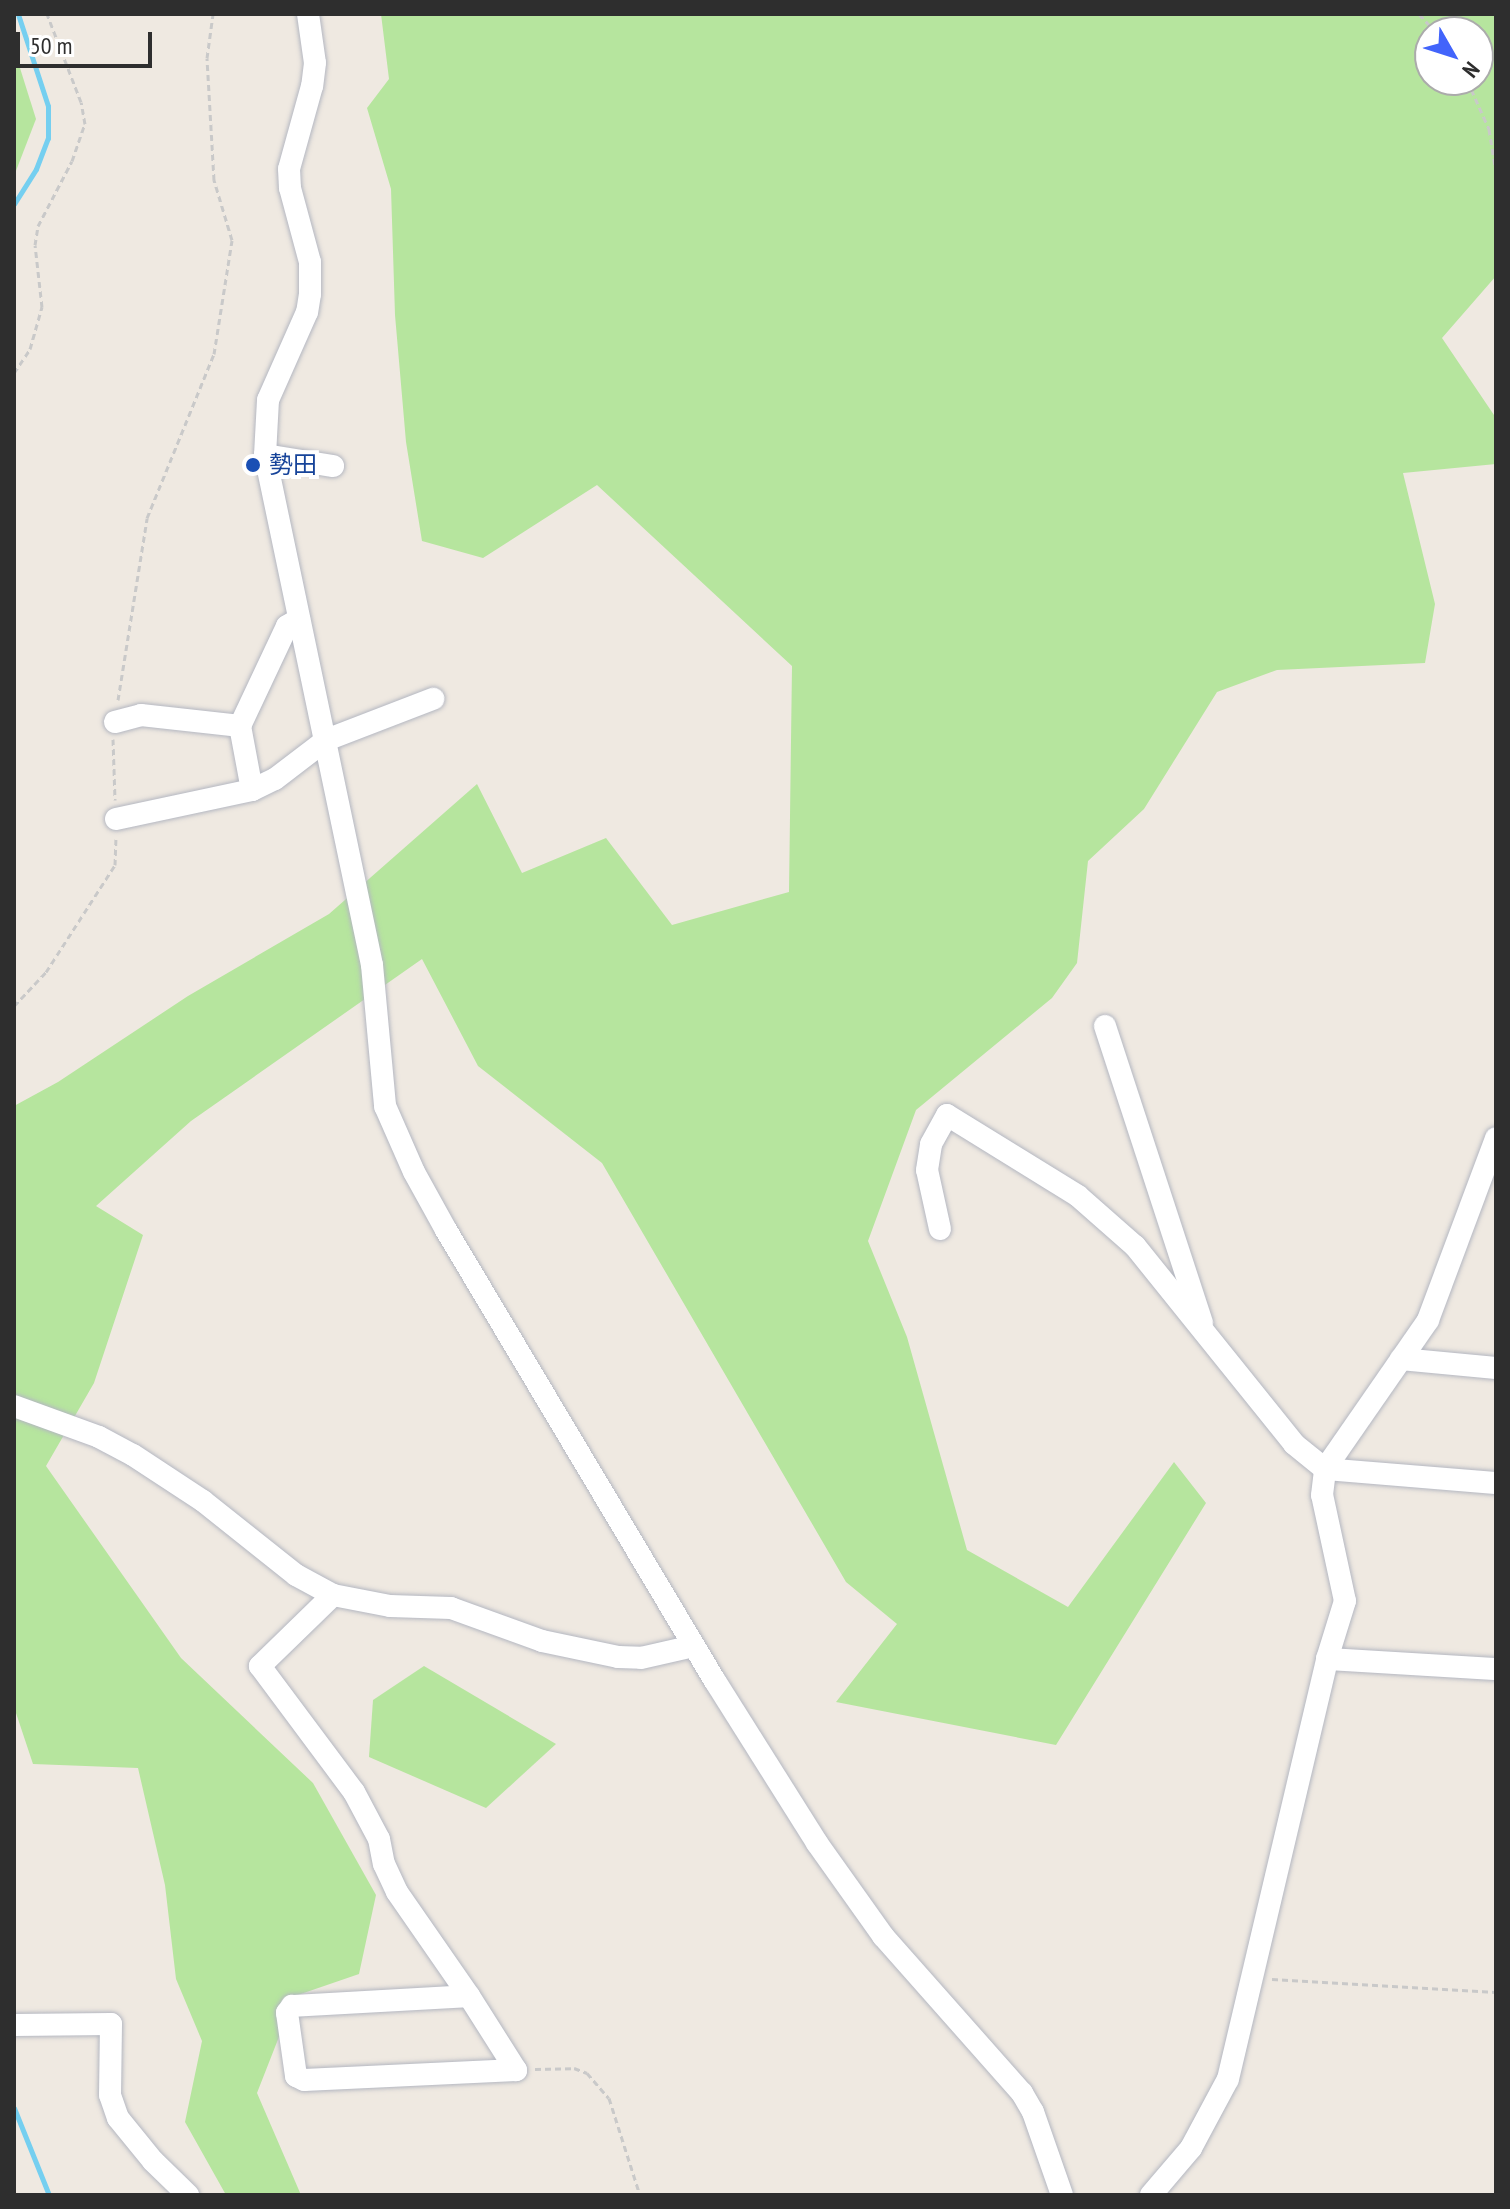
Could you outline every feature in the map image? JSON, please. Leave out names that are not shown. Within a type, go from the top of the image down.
[{"type":"street","points":[[308,14],[315,63],[312,86],[289,169],[290,188],[310,262],[310,294],[307,312],[268,400],[265,455],[372,965],[385,1106],[397,1136],[446,1230],[694,1646],[817,1843],[883,1936],[1022,2093],[1033,2112],[1062,2195]]},
{"type":"street","points":[[265,455],[333,466]]},
{"type":"street","points":[[252,790],[240,726],[287,626],[299,619]]},
{"type":"street","points":[[116,819],[252,790],[275,779],[326,740],[433,699]]},
{"type":"street","points":[[115,722],[141,715],[240,726]]},
{"type":"street","points":[[1105,1026],[1206,1335]]},
{"type":"street","points":[[940,1229],[927,1170],[931,1144],[947,1115],[1078,1196],[1135,1246],[1294,1444],[1325,1469],[1494,1477]]},
{"type":"street","points":[[1151,2195],[1191,2148],[1228,2079],[1327,1659],[1345,1601],[1322,1495],[1325,1469],[1428,1320],[1496,1138]]},
{"type":"street","points":[[1401,1359],[1496,1368]]},
{"type":"street","points":[[14,1406],[99,1437],[133,1455],[203,1501],[296,1575],[333,1595],[390,1606],[451,1608],[542,1641],[618,1657],[641,1658],[694,1646]]},
{"type":"street","points":[[333,1595],[260,1666],[354,1792],[379,1839],[384,1864],[397,1892],[469,1996],[516,2070],[304,2080],[296,2076],[287,2013],[292,2006],[469,1996]]},
{"type":"street","points":[[1327,1659],[1496,1669]]},
{"type":"street","points":[[14,2025],[111,2024],[110,2095],[118,2118],[153,2161],[188,2195]]},
{"type":"path","points":[[14,373],[30,349],[42,307],[35,245],[38,226],[72,161],[85,124],[81,102],[47,14]]},
{"type":"path","points":[[14,1006],[46,972],[115,865],[116,819],[111,762],[147,518],[214,354],[232,240],[214,180],[207,58],[213,14]]},
{"type":"path","points":[[1474,96],[1489,129],[1496,172]]},
{"type":"path","points":[[1252,1977],[1496,1992]]},
{"type":"path","points":[[516,2070],[574,2068],[587,2073],[609,2098],[640,2195]]},
{"type":"green space","points":[[381,14],[1496,14],[1496,276],[1442,338],[1496,418],[1496,464],[1403,473],[1435,604],[1425,663],[1277,670],[1217,692],[1144,809],[1088,861],[1077,963],[1052,998],[916,1110],[868,1241],[907,1337],[967,1550],[1068,1607],[1174,1462],[1206,1503],[1056,1745],[836,1702],[897,1624],[846,1582],[602,1163],[478,1066],[422,959],[191,1121],[96,1206],[143,1235],[94,1383],[46,1466],[181,1658],[313,1783],[376,1895],[359,1974],[295,1996],[257,2093],[301,2195],[226,2195],[185,2122],[202,2041],[176,1979],[165,1885],[138,1768],[33,1764],[14,1707],[14,1106],[58,1082],[188,996],[329,914],[477,784],[522,873],[606,838],[672,925],[789,892],[792,666],[597,485],[483,558],[422,541],[406,442],[395,315],[391,189],[367,108],[389,79]]},
{"type":"green space","points":[[14,49],[36,119],[14,176]]},
{"type":"green space","points":[[424,1666],[556,1744],[486,1808],[369,1757],[373,1700]]},
{"type":"waterway","points":[[14,204],[36,169],[48,138],[48,106],[18,14]]},
{"type":"waterway","points":[[14,2108],[49,2195]]},
{"type":"place","name":"勢田","points":[[253,465]]}]
